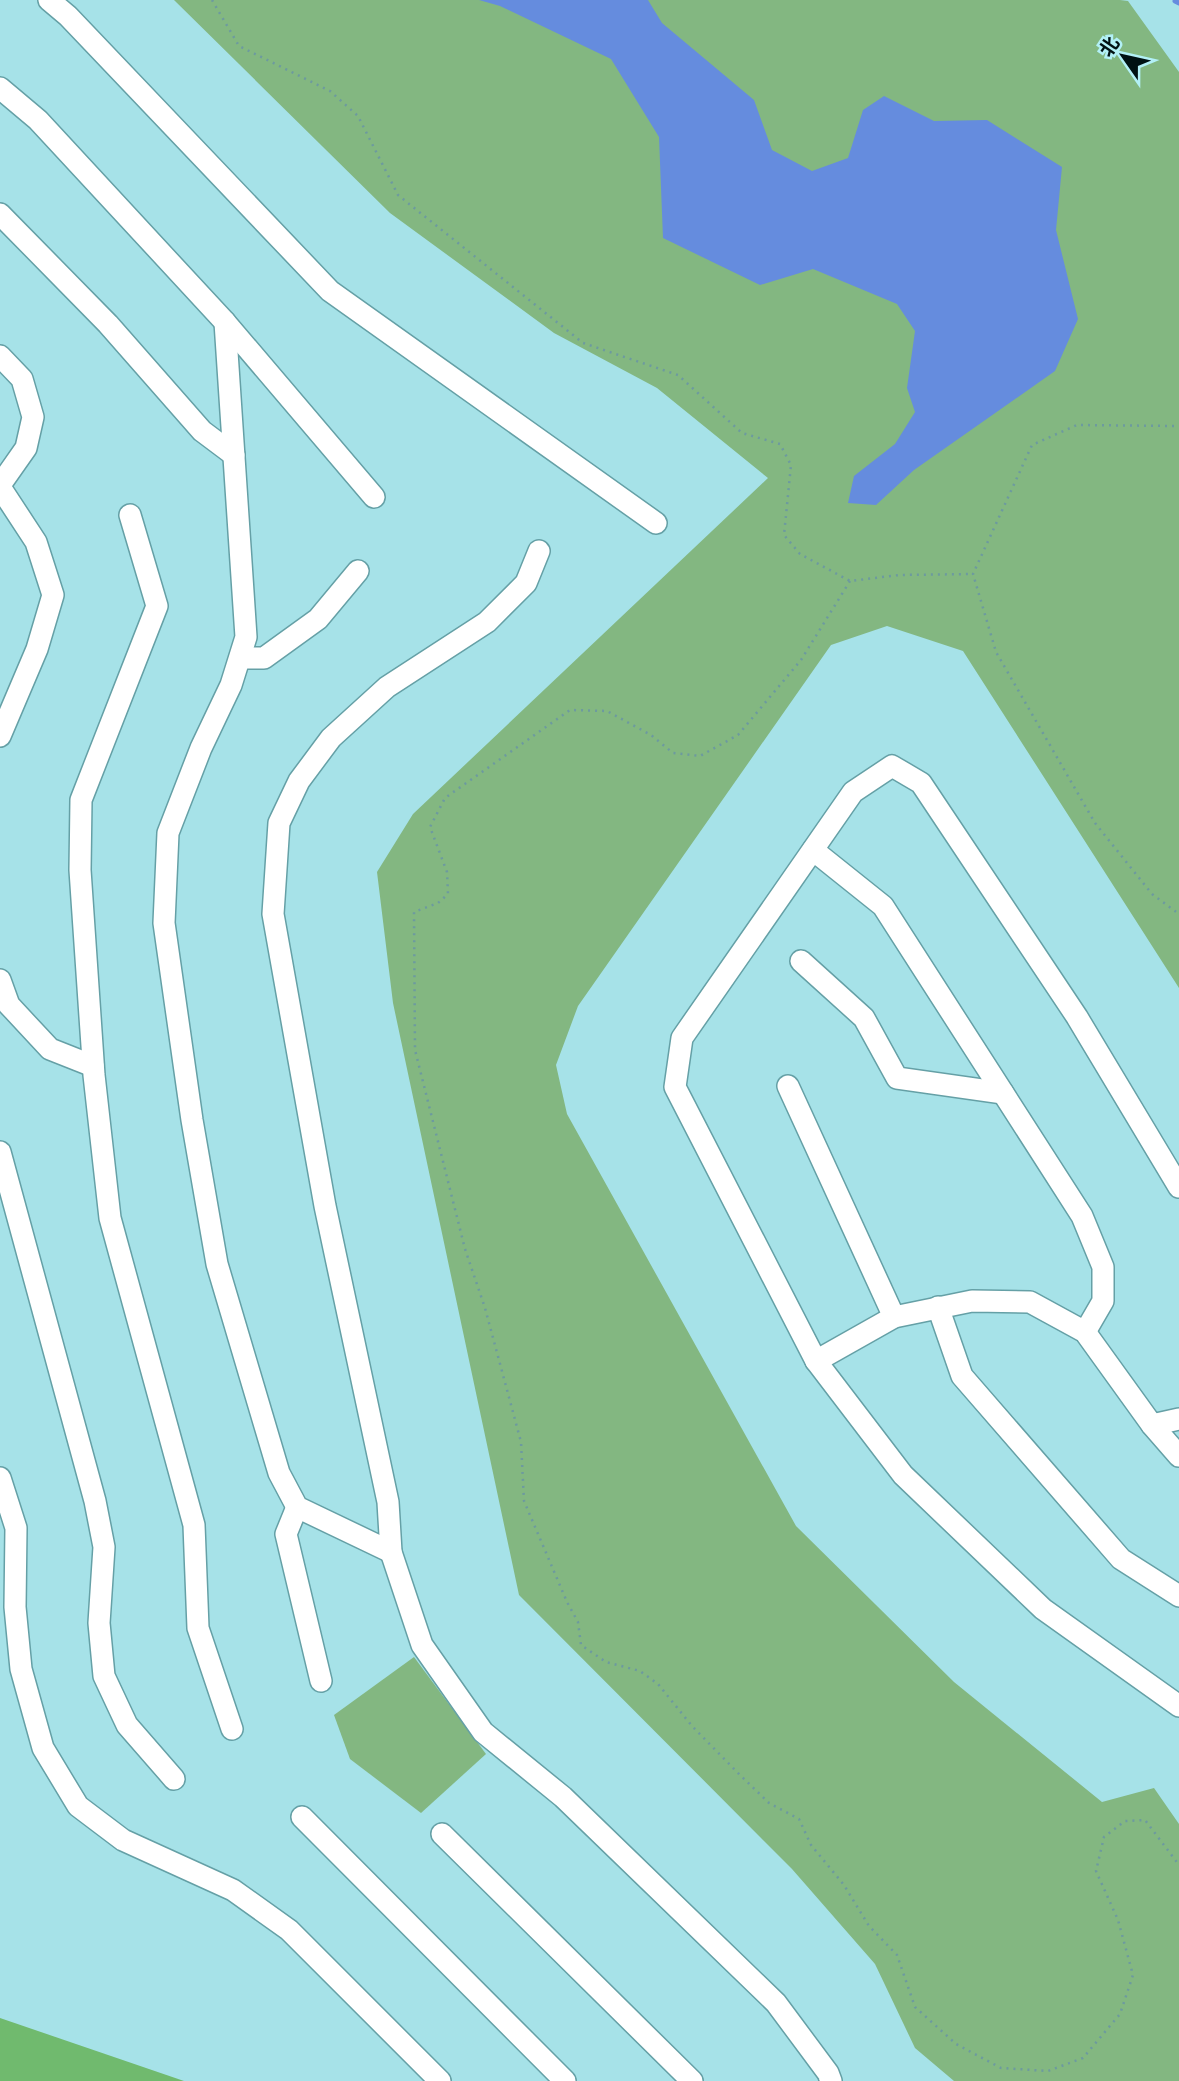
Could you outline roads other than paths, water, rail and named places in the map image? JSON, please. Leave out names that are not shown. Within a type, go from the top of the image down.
[{"type":"street","points":[[49,0],[68,16],[330,291],[656,523]]},
{"type":"street","points":[[0,88],[38,120],[225,322],[374,497]]},
{"type":"street","points":[[0,214],[108,324],[202,431],[234,455]]},
{"type":"street","points":[[225,322],[246,637],[231,685],[201,748],[168,834],[164,923],[192,1119],[217,1264],[279,1473],[297,1507],[391,1552]]},
{"type":"street","points":[[0,356],[22,379],[33,417],[26,448],[0,486],[36,542],[53,595],[37,649],[0,736]]},
{"type":"street","points":[[131,515],[157,606],[81,800],[80,870],[93,1066],[110,1217],[194,1525],[198,1628],[232,1729]]},
{"type":"street","points":[[539,551],[526,583],[486,622],[387,687],[331,738],[299,780],[279,823],[273,914],[325,1206],[388,1502],[391,1552],[422,1646],[483,1732],[563,1797],[776,2003],[828,2073],[831,2081]]},
{"type":"street","points":[[240,658],[264,658],[318,619],[358,571]]},
{"type":"street","points":[[1179,1187],[1077,1017],[921,783],[892,766],[853,792],[682,1038],[675,1087],[816,1361],[903,1475],[1043,1609],[1179,1706]]},
{"type":"street","points":[[813,850],[883,906],[1082,1216],[1103,1267],[1103,1301],[1085,1332]]},
{"type":"street","points":[[801,961],[864,1018],[897,1077],[1003,1093]]},
{"type":"street","points":[[0,980],[9,1005],[50,1049],[93,1066]]},
{"type":"street","points":[[788,1086],[894,1317]]},
{"type":"street","points":[[0,1152],[95,1501],[104,1547],[99,1623],[104,1676],[127,1724],[174,1779]]},
{"type":"street","points":[[816,1361],[894,1317],[972,1301],[1031,1302],[1085,1332],[1152,1425],[1179,1456]]},
{"type":"street","points":[[938,1307],[962,1376],[1121,1559],[1179,1596]]},
{"type":"street","points":[[1152,1425],[1179,1419]]},
{"type":"street","points":[[0,1478],[16,1528],[15,1607],[21,1669],[43,1748],[78,1806],[123,1840],[233,1890],[289,1930],[440,2081]]},
{"type":"street","points":[[297,1507],[286,1534],[321,1681]]},
{"type":"street","points":[[303,1817],[565,2081]]},
{"type":"street","points":[[442,1834],[692,2081]]},
{"type":"water","points":[[479,0],[648,0],[662,23],[754,100],[772,150],[812,171],[848,158],[863,110],[884,96],[934,121],[987,120],[1062,167],[1056,230],[1078,319],[1055,371],[914,470],[876,505],[848,503],[854,476],[895,444],[915,412],[907,388],[915,331],[897,304],[813,269],[760,285],[663,238],[659,137],[611,59],[500,6]]},
{"type":"waterway","points":[[1175,1],[1179,3]]}]
